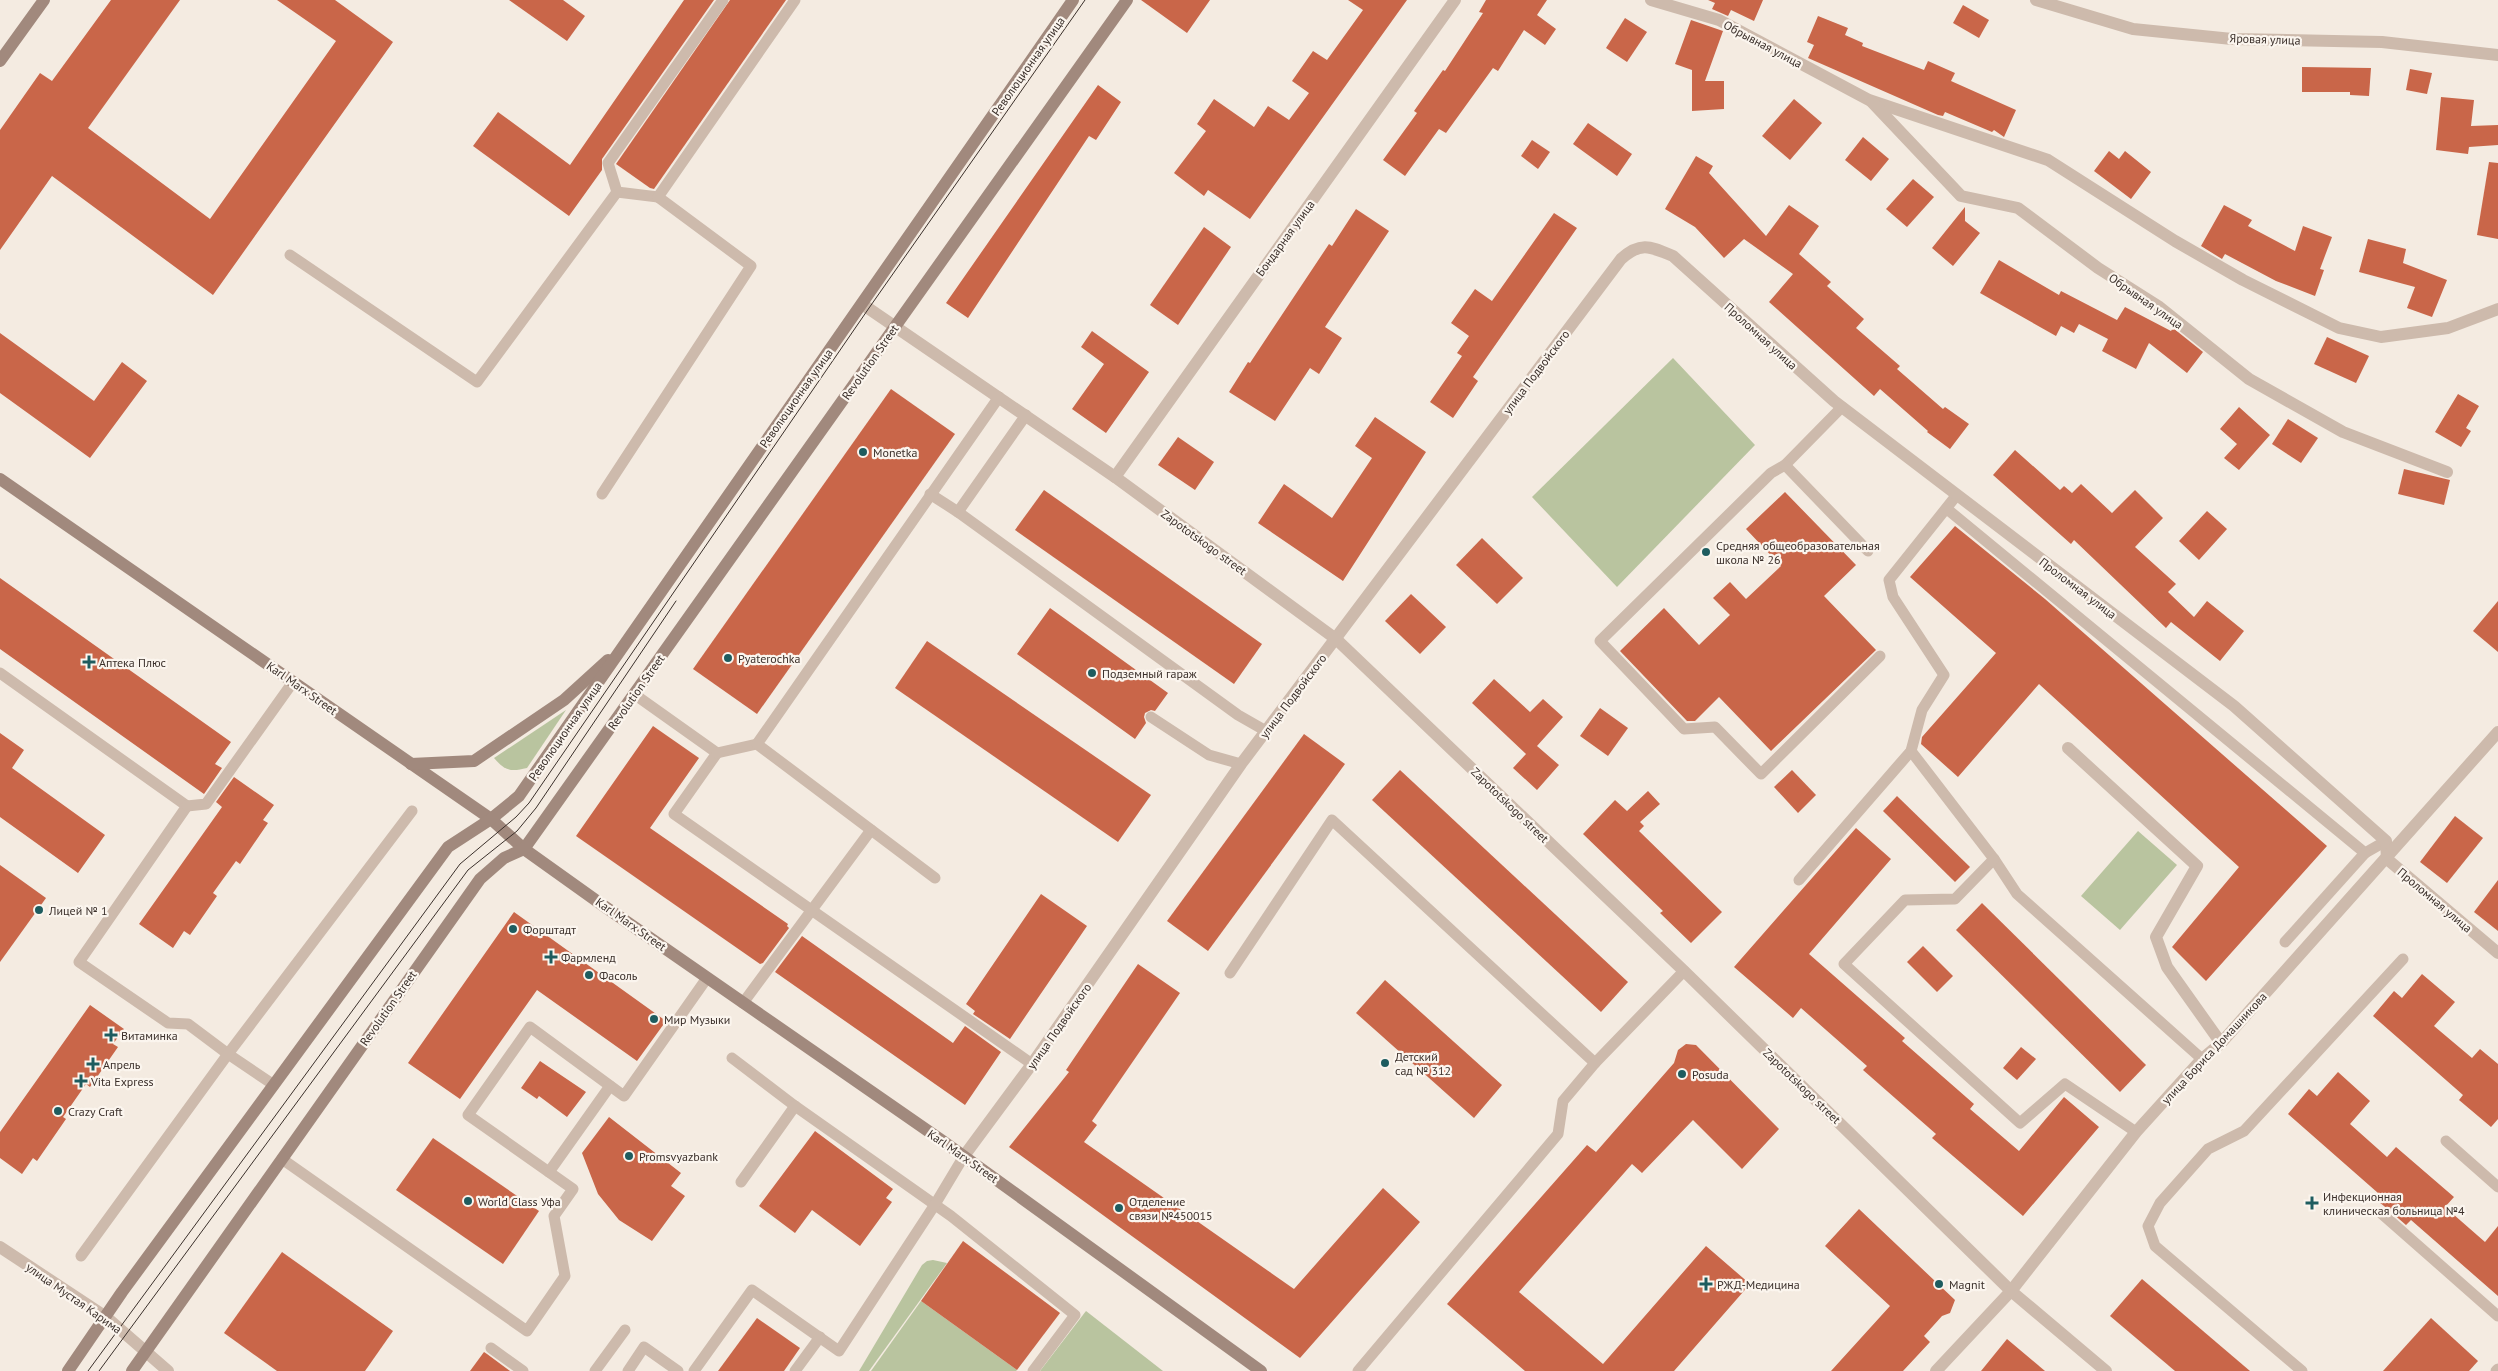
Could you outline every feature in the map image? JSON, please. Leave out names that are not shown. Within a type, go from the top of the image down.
[{"type":"street","points":[[0,62],[44,0]]},
{"type":"street","name":"Революционная улица","points":[[68,1371],[106,1316],[448,847],[491,819],[519,796],[1073,0]]},
{"type":"street","name":"Revolution Street","points":[[132,1371],[480,879],[504,858],[524,849],[1127,0]]},
{"type":"street","name":"Бондарная улица","points":[[1115,476],[1455,0]]},
{"type":"street","name":"Обрывная улица","points":[[1651,0],[1719,20],[1869,100],[2048,160],[2175,241],[2243,280],[2339,328],[2381,337],[2448,328],[2498,309]]},
{"type":"street","name":"Яровая улица","points":[[2036,0],[2133,29],[2232,38],[2382,42],[2498,55]]},
{"type":"street","name":"Обрывная улица","points":[[1869,100],[1960,196],[2018,208],[2098,268],[2158,306],[2250,379],[2342,432],[2448,472]]},
{"type":"street","name":"Проломная улица","points":[[1637,247],[1650,246],[1673,256],[1842,407],[1956,496],[2234,706],[2386,842],[2387,859],[2498,953]]},
{"type":"street","name":"улица Подвойского","points":[[964,1156],[1032,1064],[1241,764],[1621,259],[1637,247]]},
{"type":"street","name":"Zapototskogo street","points":[[862,304],[1115,476],[1336,639],[1684,972],[2011,1291],[2106,1371]]},
{"type":"street","name":"Karl Marx Street","points":[[0,479],[491,819],[524,849],[964,1156],[1261,1371]]},
{"type":"street","points":[[411,764],[474,761],[564,700],[625,645]]},
{"type":"street","name":"улица Бориса Домашникова","points":[[1936,1371],[2011,1291],[2136,1132],[2202,1059],[2221,1043],[2387,859],[2498,732]]},
{"type":"street","points":[[2068,748],[2197,866],[2156,937],[2167,967],[2221,1043]]},
{"type":"street","name":"улица Мустая Карима","points":[[0,1247],[106,1316],[168,1371]]},
{"type":"lane","points":[[617,192],[608,163],[723,0]]},
{"type":"lane","points":[[658,197],[795,0]]},
{"type":"lane","points":[[602,494],[752,266],[658,197],[617,192]]},
{"type":"lane","points":[[290,255],[477,382],[617,192]]},
{"type":"lane","points":[[998,397],[757,744],[717,753],[674,814],[1032,1064]]},
{"type":"lane","points":[[1842,407],[1785,465],[1771,473],[1600,641],[1684,729],[1716,727],[1762,774],[1880,656]]},
{"type":"lane","points":[[958,512],[1026,416]]},
{"type":"lane","points":[[1785,465],[1868,551]]},
{"type":"lane","points":[[930,494],[958,512],[1238,715],[1266,731]]},
{"type":"lane","points":[[1798,880],[1911,752],[1922,710],[1944,675],[1893,598],[1889,580],[1956,496]]},
{"type":"lane","points":[[1947,509],[2365,853]]},
{"type":"lane","points":[[0,673],[187,806],[206,804],[293,682]]},
{"type":"lane","points":[[634,694],[717,753]]},
{"type":"lane","points":[[1151,717],[1210,755],[1241,764]]},
{"type":"lane","points":[[757,744],[935,878]]},
{"type":"lane","points":[[1911,752],[1994,859],[2017,894],[2202,1059]]},
{"type":"lane","points":[[187,806],[79,962],[168,1023],[188,1024],[274,1085]]},
{"type":"lane","points":[[81,1256],[228,1054],[412,811]]},
{"type":"lane","points":[[1230,973],[1332,820],[1595,1063]]},
{"type":"lane","points":[[743,1003],[871,830]]},
{"type":"lane","points":[[2285,942],[2365,853],[2386,842]]},
{"type":"lane","points":[[1994,859],[1955,899],[1905,900],[1844,964],[2020,1123],[2064,1084],[2136,1132]]},
{"type":"lane","points":[[2302,1371],[2155,1246],[2148,1226],[2160,1203],[2208,1149],[2244,1131],[2403,959]]},
{"type":"lane","points":[[1358,1371],[1558,1134],[1563,1101],[1595,1063],[1684,972]]},
{"type":"lane","points":[[282,1159],[527,1331],[565,1276],[554,1216],[573,1188],[468,1115],[530,1027],[624,1096],[707,978]]},
{"type":"lane","points":[[732,1058],[934,1206],[1075,1315],[1033,1371]]},
{"type":"lane","points":[[549,1172],[610,1086]]},
{"type":"lane","points":[[741,1182],[795,1106]]},
{"type":"lane","points":[[2446,1141],[2498,1187]]},
{"type":"lane","points":[[694,1371],[752,1290],[839,1351],[934,1206],[964,1156]]},
{"type":"lane","points":[[2381,1213],[2498,1316]]},
{"type":"lane","points":[[595,1371],[624,1330]]},
{"type":"lane","points":[[795,1371],[820,1337]]},
{"type":"lane","points":[[628,1371],[644,1347],[678,1371]]},
{"type":"lane","points":[[491,1348],[523,1371]]},
{"type":"green space","points":[[1673,358],[1755,445],[1617,587],[1532,497]]},
{"type":"green space","points":[[566,710],[527,768],[517,770],[505,768],[494,758]]},
{"type":"green space","points":[[2138,831],[2177,865],[2120,930],[2081,896]]},
{"type":"green space","points":[[933,1260],[947,1263],[869,1371],[859,1371],[922,1265],[927,1261]]},
{"type":"green space","points":[[921,1301],[1017,1370],[871,1371]]},
{"type":"green space","points":[[1086,1311],[1163,1371],[1040,1371]]},
{"type":"building","points":[[111,0],[180,0],[88,128],[210,219],[336,41],[277,0],[335,0],[393,42],[213,295],[52,176],[0,250],[0,130],[40,73],[52,81]]},
{"type":"building","points":[[509,0],[563,0],[585,16],[567,41]]},
{"type":"building","points":[[684,0],[714,0],[602,159],[602,170],[569,216],[473,146],[498,112],[570,165]]},
{"type":"building","points":[[730,0],[786,0],[654,189],[650,188],[616,164]]},
{"type":"building","points":[[1141,0],[1210,0],[1187,33]]},
{"type":"building","points":[[1348,0],[1407,0],[1250,219],[1208,190],[1204,196],[1174,173],[1206,131],[1197,124],[1214,99],[1254,127],[1268,106],[1289,120],[1309,93],[1292,81],[1313,51],[1327,60],[1363,10]]},
{"type":"building","points":[[1486,0],[1547,0],[1537,15],[1556,29],[1545,45],[1524,30],[1498,71],[1493,68],[1446,133],[1439,129],[1405,176],[1383,160],[1417,113],[1414,111],[1443,70],[1445,71],[1483,13],[1479,12]]},
{"type":"building","points":[[1708,0],[1763,0],[1754,21],[1731,10],[1728,16],[1712,9],[1715,3]]},
{"type":"building","points":[[1963,5],[1989,20],[1979,38],[1953,23]]},
{"type":"building","points":[[1818,16],[1848,28],[1845,35],[1863,43],[1862,46],[1924,70],[1928,61],[1955,73],[1951,81],[2016,110],[2004,137],[1994,130],[1992,132],[1945,112],[1943,116],[1938,115],[1808,58],[1814,45],[1807,42]]},
{"type":"building","points":[[1625,18],[1647,32],[1627,62],[1606,48]]},
{"type":"building","points":[[1691,20],[1723,31],[1705,81],[1724,81],[1724,109],[1692,111],[1692,70],[1675,64]]},
{"type":"building","points":[[2302,67],[2371,68],[2369,96],[2350,95],[2350,92],[2302,92]]},
{"type":"building","points":[[2410,69],[2432,73],[2427,94],[2406,90]]},
{"type":"building","points":[[1098,85],[1121,102],[1096,140],[1089,136],[968,318],[946,303]]},
{"type":"building","points":[[2441,97],[2474,100],[2471,126],[2498,125],[2498,145],[2469,147],[2468,154],[2436,150]]},
{"type":"building","points":[[1794,99],[1822,123],[1790,160],[1762,136]]},
{"type":"building","points":[[1588,123],[1632,154],[1617,176],[1573,144]]},
{"type":"building","points":[[1863,137],[1889,159],[1871,181],[1845,160]]},
{"type":"building","points":[[1532,140],[1550,152],[1538,169],[1521,156]]},
{"type":"building","points":[[2109,151],[2119,159],[2125,151],[2151,172],[2131,199],[2094,171]]},
{"type":"building","points":[[1696,156],[1713,166],[1709,173],[1766,236],[1789,205],[1819,226],[1799,254],[1831,282],[1827,286],[1864,319],[1856,328],[1900,366],[1897,369],[1943,409],[1945,407],[1969,424],[1950,449],[1927,432],[1880,389],[1874,396],[1769,302],[1793,274],[1744,239],[1724,258],[1695,227],[1665,209]]},
{"type":"building","points":[[2489,162],[2498,163],[2498,239],[2477,235]]},
{"type":"building","points":[[1913,179],[1934,197],[1907,227],[1886,209]]},
{"type":"building","points":[[2224,205],[2252,220],[2248,226],[2295,251],[2303,226],[2332,237],[2320,269],[2324,270],[2315,296],[2276,281],[2225,254],[2222,259],[2201,246]]},
{"type":"building","points":[[1965,207],[1965,221],[1980,233],[1953,266],[1932,248]]},
{"type":"building","points":[[1356,209],[1389,231],[1325,327],[1342,338],[1319,374],[1310,368],[1275,421],[1229,392],[1329,244],[1332,246]]},
{"type":"building","points":[[1554,213],[1577,228],[1473,377],[1478,381],[1453,418],[1430,402],[1462,356],[1457,353],[1469,336],[1451,323],[1475,289],[1492,301]]},
{"type":"building","points":[[1204,227],[1231,247],[1178,325],[1150,305]]},
{"type":"building","points":[[2368,239],[2406,249],[2403,263],[2447,280],[2432,317],[2407,308],[2415,287],[2359,272]]},
{"type":"building","points":[[1999,260],[2059,295],[2061,291],[2117,320],[2125,307],[2171,331],[2173,328],[2203,352],[2187,373],[2149,343],[2136,369],[2102,351],[2108,339],[2079,324],[2074,333],[2061,326],[2056,336],[1980,293]]},
{"type":"building","points":[[1092,331],[1149,372],[1106,433],[1072,409],[1104,364],[1081,347]]},
{"type":"building","points":[[0,333],[94,401],[122,362],[147,381],[90,458],[0,393]]},
{"type":"building","points":[[2327,337],[2369,356],[2356,383],[2314,364]]},
{"type":"building","points":[[891,389],[955,434],[757,714],[693,669]]},
{"type":"building","points":[[2458,394],[2479,406],[2466,428],[2471,431],[2461,447],[2435,432]]},
{"type":"building","points":[[2239,407],[2270,435],[2239,470],[2224,458],[2237,444],[2220,429]]},
{"type":"building","points":[[1375,417],[1426,452],[1343,581],[1258,523],[1284,484],[1332,518],[1372,458],[1355,446]]},
{"type":"building","points":[[2288,419],[2318,438],[2301,463],[2272,444]]},
{"type":"building","points":[[1178,437],[1214,462],[1195,490],[1158,465]]},
{"type":"building","points":[[2015,450],[2060,490],[2064,486],[2072,493],[2081,484],[2112,513],[2135,490],[2163,518],[2135,547],[2176,584],[2168,592],[2194,617],[2207,601],[2244,631],[2220,661],[2171,622],[2166,628],[2074,540],[2071,544],[1993,475]]},
{"type":"building","points":[[2404,469],[2450,480],[2444,505],[2398,494]]},
{"type":"building","points":[[1044,490],[1262,644],[1234,684],[1015,530]]},
{"type":"building","points":[[1785,492],[1856,565],[1824,596],[1876,650],[1771,751],[1719,697],[1695,721],[1687,721],[1620,651],[1664,608],[1699,645],[1730,615],[1713,598],[1730,582],[1746,599],[1781,566],[1746,529]]},
{"type":"building","points":[[2207,511],[2227,529],[2199,560],[2179,541]]},
{"type":"building","points":[[1955,526],[2045,599],[2327,846],[2206,981],[2172,947],[2239,867],[2039,684],[1958,777],[1921,744],[1922,737],[1996,653],[1910,577]]},
{"type":"building","points":[[1482,538],[1523,578],[1497,604],[1456,565]]},
{"type":"building","points":[[0,578],[231,742],[215,764],[222,768],[204,794],[0,649]]},
{"type":"building","points":[[1411,594],[1446,627],[1420,654],[1385,621]]},
{"type":"building","points":[[2498,601],[2498,652],[2473,631]]},
{"type":"building","name":"Подземный гараж","points":[[1050,608],[1168,693],[1155,711],[1151,710],[1145,713],[1146,723],[1135,739],[1017,654]]},
{"type":"building","points":[[927,641],[1151,795],[1118,842],[895,688]]},
{"type":"building","points":[[1494,679],[1530,712],[1543,699],[1563,717],[1537,746],[1559,765],[1537,790],[1513,768],[1526,754],[1472,703]]},
{"type":"building","points":[[1600,708],[1628,728],[1608,756],[1580,736]]},
{"type":"building","points":[[653,726],[699,758],[650,828],[788,924],[789,928],[763,963],[760,964],[576,836]]},
{"type":"building","points":[[0,733],[24,750],[12,768],[105,835],[78,873],[0,817]]},
{"type":"building","points":[[1304,734],[1345,764],[1208,951],[1167,921]]},
{"type":"building","points":[[1400,770],[1628,982],[1601,1012],[1372,800]]},
{"type":"building","points":[[1792,770],[1816,795],[1798,813],[1774,787]]},
{"type":"building","points":[[234,777],[274,805],[263,820],[268,823],[240,864],[236,861],[213,893],[217,896],[190,935],[184,931],[173,948],[139,924],[222,807],[216,802]]},
{"type":"building","points":[[1648,791],[1660,804],[1640,822],[1644,826],[1639,831],[1722,912],[1691,943],[1660,913],[1663,911],[1583,834],[1615,800],[1627,811]]},
{"type":"building","points":[[1897,796],[1970,867],[1955,882],[1883,811]]},
{"type":"building","points":[[2455,816],[2483,838],[2447,883],[2420,862]]},
{"type":"building","points":[[1856,828],[1891,859],[1809,954],[1905,1038],[1902,1041],[1974,1104],[1970,1109],[2019,1151],[2064,1097],[2099,1127],[2023,1216],[1932,1138],[1936,1134],[1863,1070],[1867,1066],[1801,1008],[1793,1018],[1734,967]]},
{"type":"building","points":[[0,865],[46,898],[0,962]]},
{"type":"building","points":[[2498,880],[2498,931],[2474,912]]},
{"type":"building","points":[[1041,894],[1087,926],[1010,1039],[973,1014],[975,1011],[966,1004]]},
{"type":"building","points":[[1982,903],[2146,1065],[2120,1092],[1956,930]]},
{"type":"building","points":[[514,912],[666,1021],[637,1061],[537,990],[460,1099],[408,1063]]},
{"type":"building","points":[[802,936],[953,1043],[965,1026],[1001,1052],[965,1105],[775,972]]},
{"type":"building","points":[[1923,946],[1953,976],[1937,992],[1907,962]]},
{"type":"building","points":[[1138,964],[1180,993],[1092,1121],[1097,1125],[1084,1142],[1294,1289],[1383,1188],[1420,1222],[1300,1358],[1009,1147],[1069,1072],[1066,1070]]},
{"type":"building","points":[[2422,974],[2455,1002],[2434,1026],[2472,1058],[2480,1049],[2498,1064],[2498,1119],[2491,1127],[2459,1100],[2463,1095],[2373,1016],[2394,991],[2402,998]]},
{"type":"building","points":[[1385,980],[1502,1085],[1474,1118],[1356,1013]]},
{"type":"building","points":[[90,1005],[124,1029],[113,1044],[118,1047],[90,1087],[86,1084],[63,1117],[66,1119],[37,1161],[33,1158],[22,1174],[0,1158],[0,1132]]},
{"type":"building","points":[[1686,1044],[1696,1045],[1779,1129],[1742,1169],[1693,1120],[1642,1173],[1632,1164],[1519,1292],[1603,1364],[1706,1246],[1750,1284],[1674,1371],[1525,1371],[1447,1304],[1587,1145],[1596,1152],[1674,1063],[1678,1050]]},
{"type":"building","points":[[2021,1047],[2036,1059],[2017,1080],[2003,1068]]},
{"type":"building","points":[[540,1061],[586,1092],[567,1117],[539,1096],[537,1099],[521,1088]]},
{"type":"building","points":[[2338,1072],[2370,1101],[2350,1124],[2387,1157],[2396,1147],[2454,1197],[2445,1207],[2485,1242],[2498,1226],[2498,1296],[2411,1220],[2406,1225],[2374,1198],[2378,1193],[2288,1114],[2309,1089],[2317,1096]]},
{"type":"building","points":[[609,1117],[681,1173],[671,1186],[685,1196],[652,1241],[619,1220],[598,1194],[582,1153]]},
{"type":"building","points":[[815,1131],[893,1189],[886,1198],[892,1202],[860,1246],[812,1210],[795,1233],[759,1206]]},
{"type":"building","name":"World Class Уфа","points":[[433,1138],[539,1211],[503,1264],[396,1190]]},
{"type":"building","points":[[1859,1209],[1955,1300],[1950,1313],[1942,1316],[1924,1336],[1930,1342],[1903,1371],[1831,1371],[1890,1306],[1825,1246]]},
{"type":"building","points":[[963,1241],[1060,1313],[1017,1370],[921,1301]]},
{"type":"building","points":[[282,1252],[393,1331],[365,1371],[277,1371],[224,1333]]},
{"type":"building","points":[[2142,1279],[2250,1371],[2175,1371],[2110,1316]]},
{"type":"building","points":[[757,1318],[800,1348],[784,1371],[718,1371]]},
{"type":"building","points":[[2431,1318],[2478,1361],[2469,1371],[2383,1371]]},
{"type":"building","points":[[2007,1339],[2045,1371],[1981,1371]]},
{"type":"building","points":[[484,1352],[487,1354],[510,1371],[470,1371]]},
{"type":"tram line","points":[[88,1371],[460,864],[516,817],[529,803],[869,308],[1085,0]]},
{"type":"tram line","points":[[99,1371],[468,870],[517,831],[536,808],[676,601]]},
{"type":"place","name":"Monetka","points":[[863,452]]},
{"type":"place","name":"Средняя общеобразовательная школа № 26","points":[[1706,552]]},
{"type":"place","name":"Pyaterochka","points":[[728,658]]},
{"type":"place","name":"Аптека Плюс","points":[[89,662]]},
{"type":"place","name":"Подземный гараж","points":[[1092,673]]},
{"type":"place","name":"Лицей № 1","points":[[39,910]]},
{"type":"place","name":"Форштадт","points":[[513,929]]},
{"type":"place","name":"Фармленд","points":[[551,957]]},
{"type":"place","name":"Фасоль","points":[[589,975]]},
{"type":"place","name":"Мир Музыки","points":[[654,1019]]},
{"type":"place","name":"Витаминка","points":[[111,1035]]},
{"type":"place","name":"Детский сад № 312","points":[[1385,1063]]},
{"type":"place","name":"Апрель","points":[[93,1064]]},
{"type":"place","name":"Posuda","points":[[1682,1074]]},
{"type":"place","name":"Vita Express","points":[[81,1081]]},
{"type":"place","name":"Crazy Craft","points":[[58,1111]]},
{"type":"place","name":"Promsvyazbank","points":[[629,1156]]},
{"type":"place","name":"World Class Уфа","points":[[468,1201]]},
{"type":"place","name":"Инфекционная клиническая больница №4","points":[[2312,1203]]},
{"type":"place","name":"Отделение связи №450015","points":[[1119,1208]]},
{"type":"place","name":"РЖД-Медицина","points":[[1706,1284]]},
{"type":"place","name":"Magnit","points":[[1939,1284]]}]
